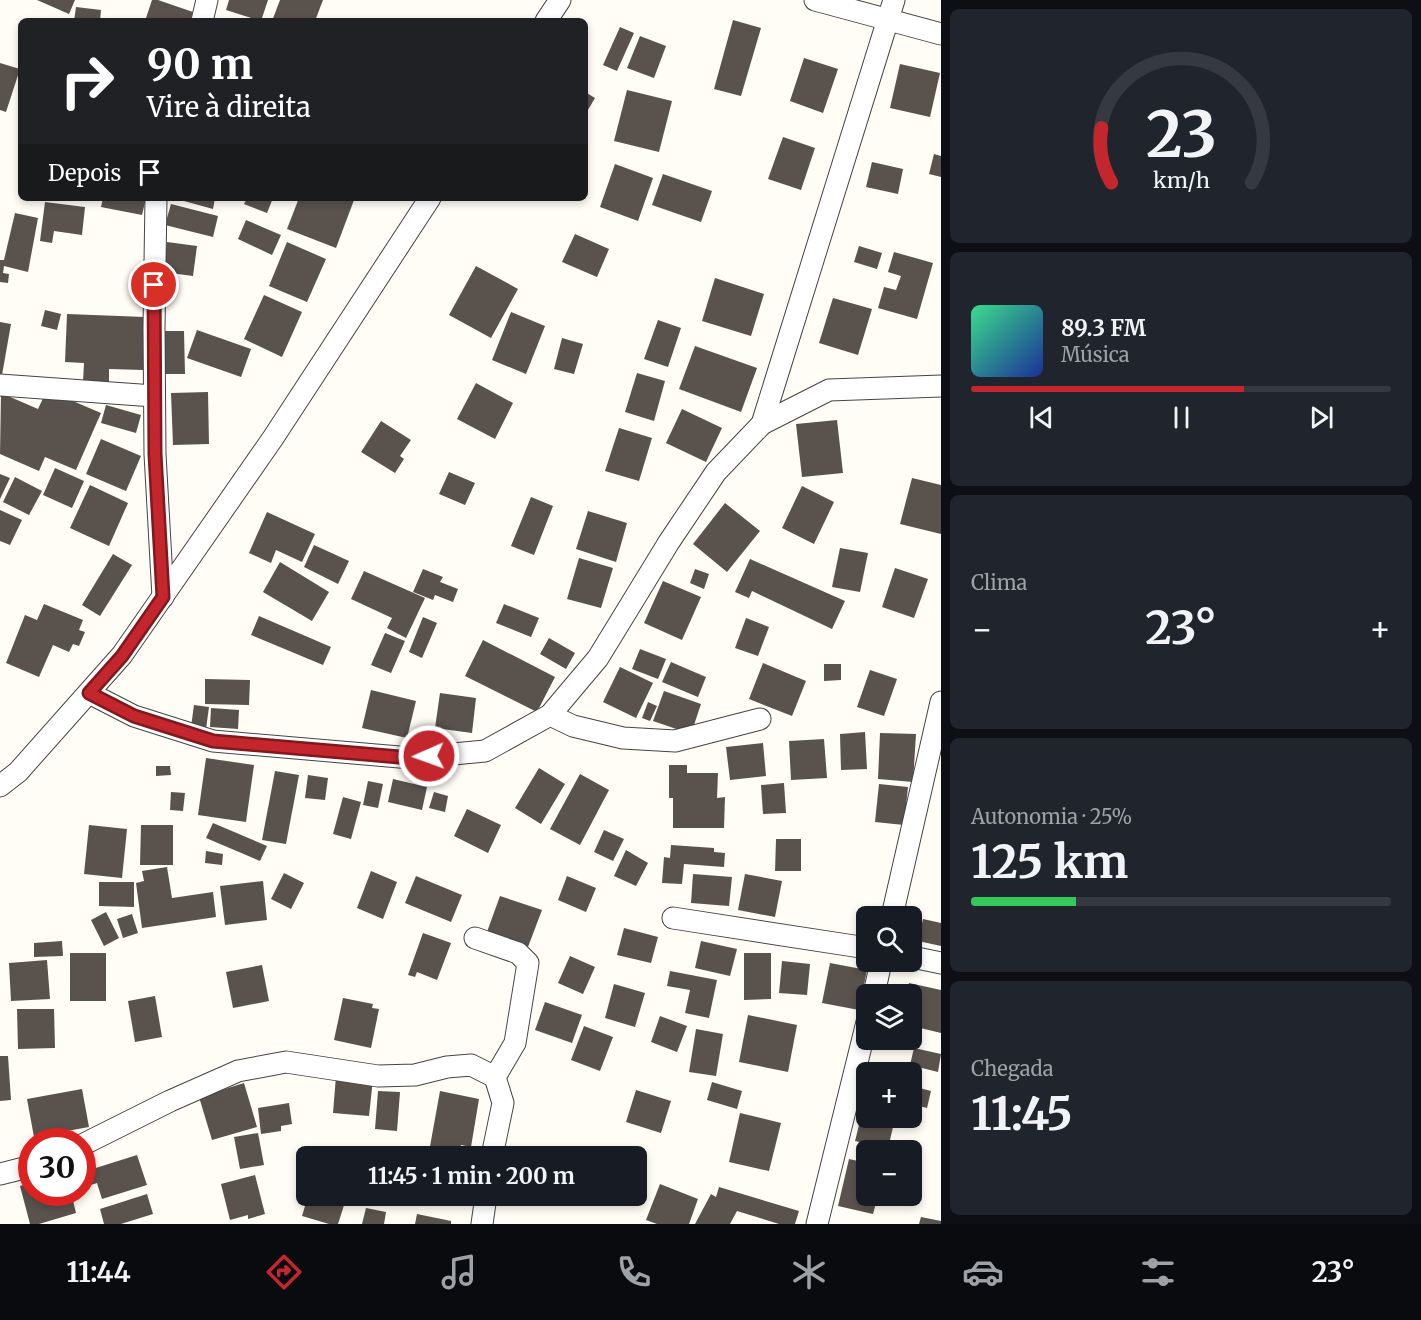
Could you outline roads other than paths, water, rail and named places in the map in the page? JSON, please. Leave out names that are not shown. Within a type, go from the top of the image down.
[{"type":"street","points":[[202,18],[207,0]]},
{"type":"street","points":[[548,18],[560,0]]},
{"type":"street","points":[[815,0],[891,10],[941,34]]},
{"type":"street","points":[[762,424],[891,10]]},
{"type":"street","points":[[156,201],[155,454],[163,597]]},
{"type":"street","points":[[0,786],[18,772],[122,656],[273,438],[428,201]]},
{"type":"street","points":[[0,385],[154,396]]},
{"type":"street","points":[[89,693],[134,716],[213,741],[411,758],[484,751],[550,715],[598,658],[669,542],[716,472],[762,424],[829,390],[941,386]]},
{"type":"street","points":[[894,906],[941,702]]},
{"type":"street","points":[[550,715],[573,726],[623,738],[675,741],[760,719]]},
{"type":"street","points":[[673,918],[856,946]]},
{"type":"street","points":[[475,939],[518,953],[528,963],[515,1043],[495,1077]]},
{"type":"street","points":[[922,959],[941,963]]},
{"type":"street","points":[[818,1224],[860,1050]]},
{"type":"street","points":[[96,1138],[170,1101],[238,1071],[286,1062],[378,1076],[415,1075],[447,1067],[471,1065],[495,1077],[503,1103],[494,1146]]},
{"type":"street","points":[[0,1174],[18,1170]]},
{"type":"street","points":[[482,1224],[485,1206]]}]
